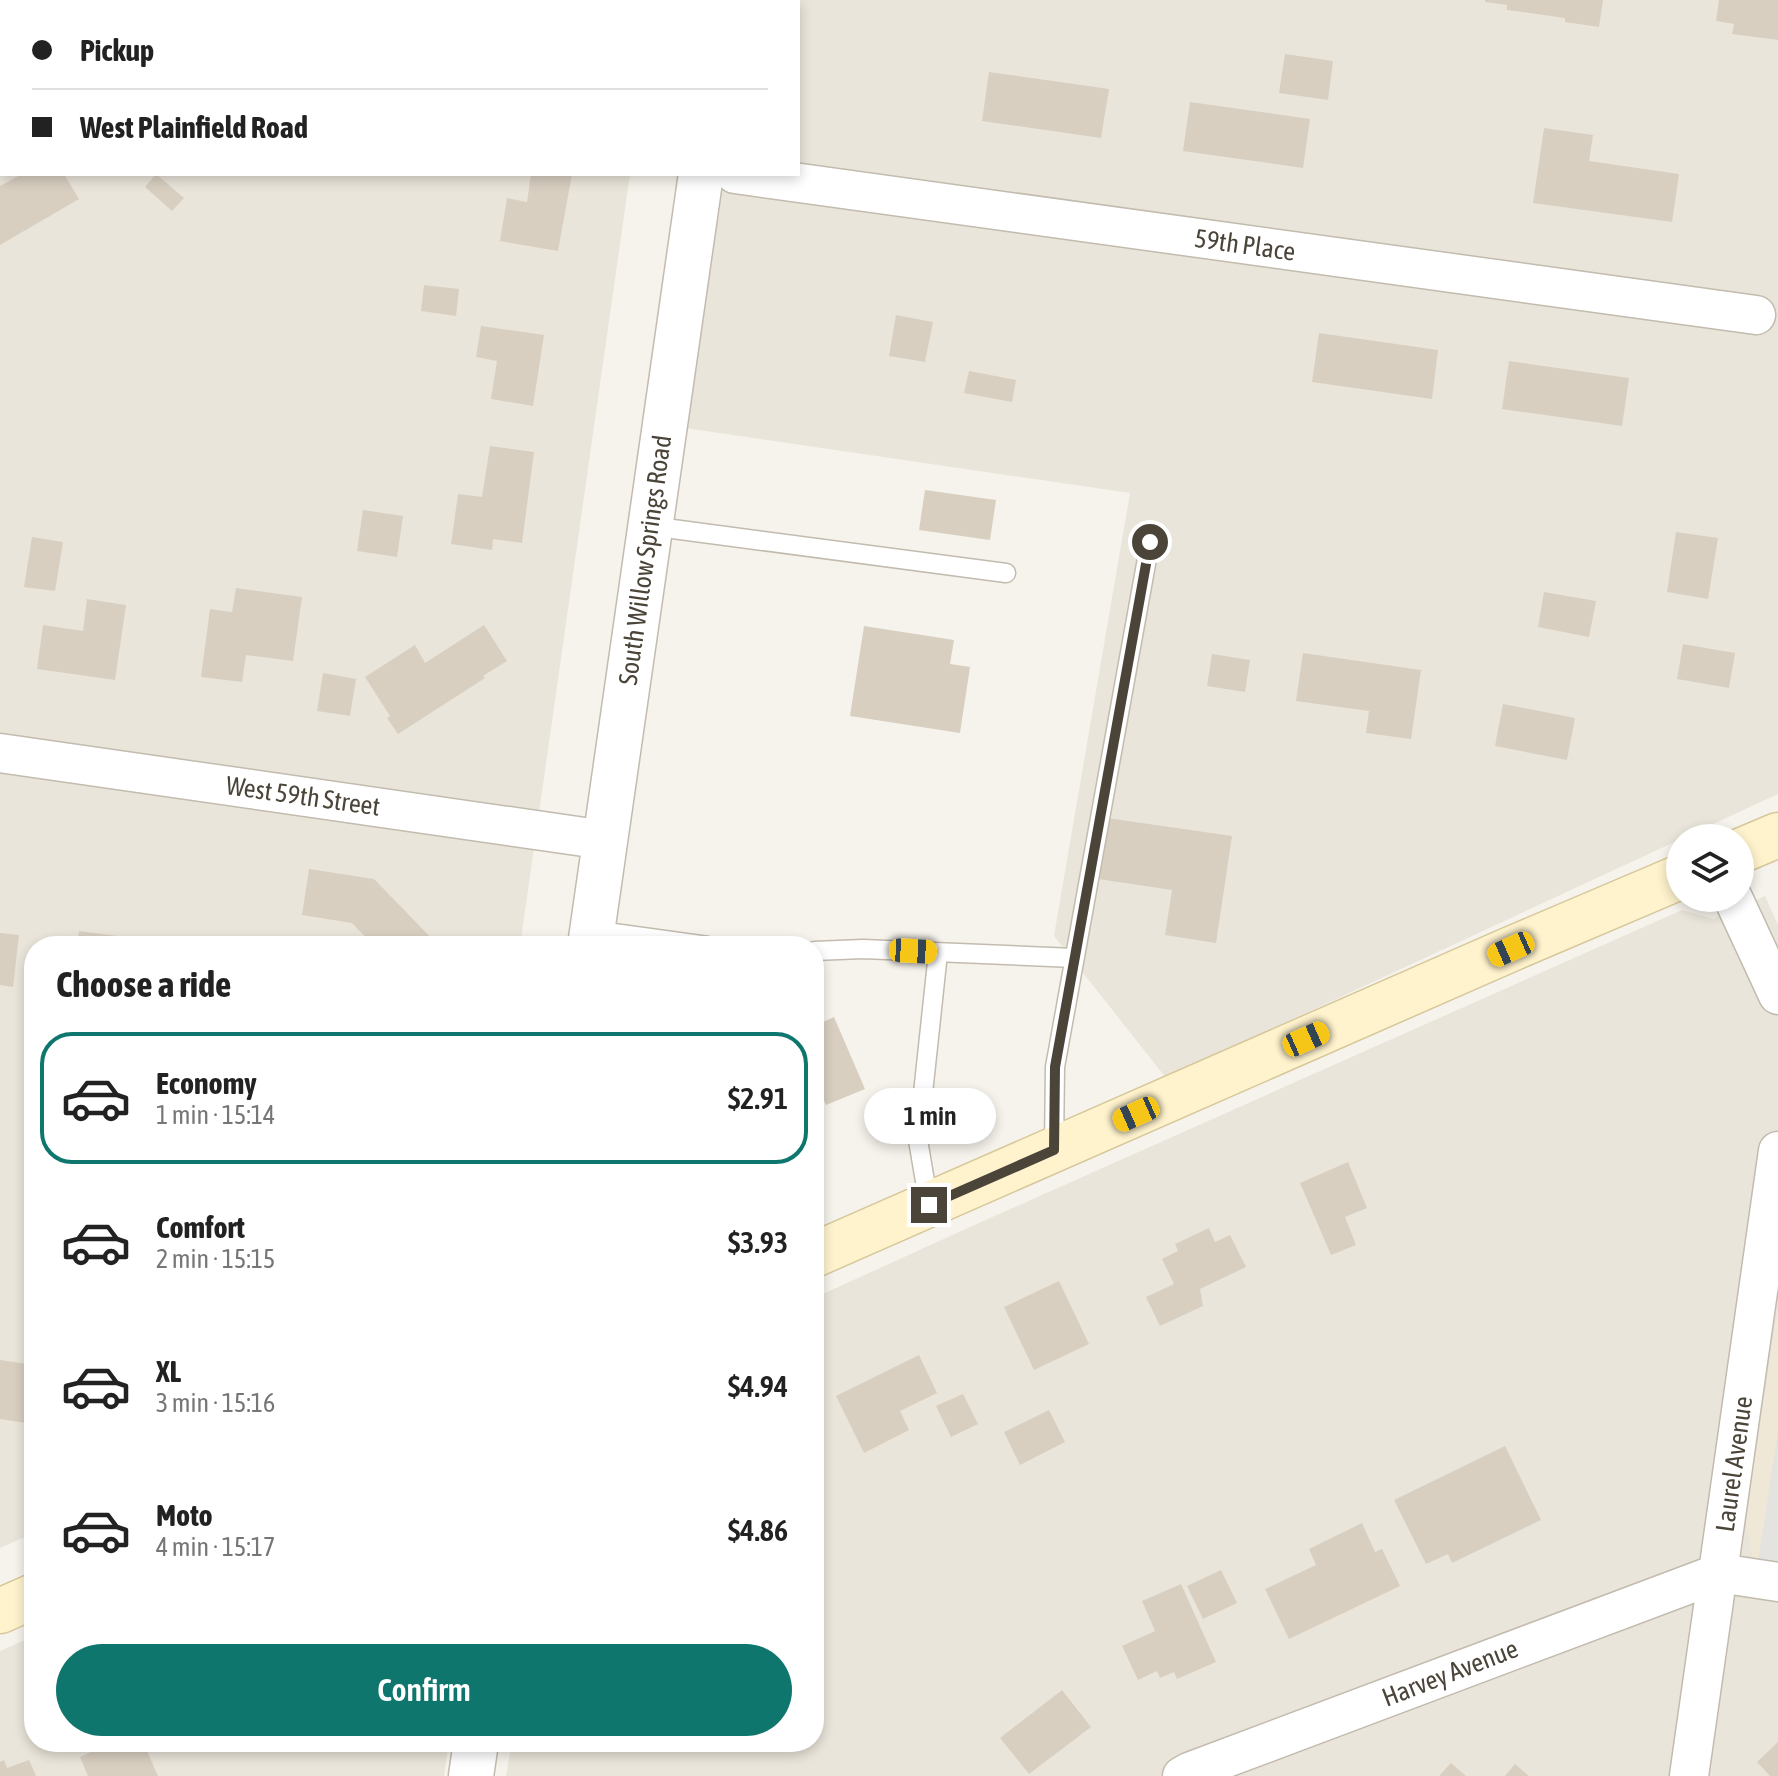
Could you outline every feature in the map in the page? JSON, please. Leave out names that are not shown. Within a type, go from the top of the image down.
[{"type":"main road","points":[[1754,845],[1778,835]]},
{"type":"main road","points":[[824,1251],[1666,883]]},
{"type":"main road","points":[[0,1611],[24,1600]]},
{"type":"street","name":"South Willow Springs Road","points":[[591,936],[701,176]]},
{"type":"street","name":"59th Place","points":[[749,176],[1756,315]]},
{"type":"street","name":"West 59th Street","points":[[0,753],[605,840]]},
{"type":"street","points":[[1739,912],[1778,995]]},
{"type":"street","name":"Laurel Avenue","points":[[1689,1776],[1778,1151]]},
{"type":"street","points":[[1719,1573],[1778,1582]]},
{"type":"street","name":"Harvey Avenue","points":[[1182,1776],[1719,1573]]},
{"type":"street","points":[[471,1776],[475,1752]]},
{"type":"lane","points":[[650,526],[1006,573]]},
{"type":"lane","points":[[1054,1150],[1055,1067],[1150,542]]},
{"type":"lane","points":[[824,951],[863,949],[1074,958]]},
{"type":"lane","points":[[929,1205],[918,1140],[938,953]]},
{"type":"shaded area","points":[[800,0],[1778,0],[1778,794],[1713,824],[1666,824],[1666,846],[1166,1078],[1054,936],[1130,493],[685,428],[722,176],[800,176]]},
{"type":"shaded area","points":[[0,176],[630,176],[521,936],[24,936],[24,1537],[0,1548]]},
{"type":"shaded area","points":[[1765,896],[1778,925],[1778,1311],[1746,1520],[1778,1569],[1778,1776],[506,1776],[510,1752],[824,1752],[824,1293],[1678,912],[1713,919],[1729,912],[1754,912],[1754,901]]},
{"type":"shaded area","points":[[1778,1311],[1778,1569],[1754,1565],[1746,1520]]},
{"type":"shaded area","points":[[1778,1431],[1778,1564],[1758,1561]]},
{"type":"shaded area","points":[[24,1640],[24,1752],[448,1752],[444,1776],[0,1776],[0,1651]]},
{"type":"building","points":[[1485,0],[1603,0],[1599,27],[1565,22],[1565,18],[1507,10],[1507,5]]},
{"type":"building","points":[[1719,0],[1778,0],[1778,40],[1732,34],[1734,24],[1716,21]]},
{"type":"building","points":[[1285,54],[1333,61],[1328,100],[1279,93]]},
{"type":"building","points":[[989,72],[1109,89],[1101,138],[982,121]]},
{"type":"building","points":[[1190,102],[1310,119],[1303,168],[1183,151]]},
{"type":"building","points":[[1544,128],[1593,135],[1589,161],[1679,174],[1672,222],[1533,203]]},
{"type":"building","points":[[18,176],[65,176],[79,199],[0,245],[0,186]]},
{"type":"building","points":[[154,176],[158,176],[184,198],[172,211],[145,187]]},
{"type":"building","points":[[531,176],[572,176],[558,251],[500,241],[507,198],[527,202]]},
{"type":"building","points":[[424,285],[459,289],[456,316],[421,311]]},
{"type":"building","points":[[896,315],[933,322],[925,362],[889,356]]},
{"type":"building","points":[[481,326],[544,335],[533,406],[491,399],[497,361],[476,357]]},
{"type":"building","points":[[1319,333],[1438,350],[1432,399],[1312,382]]},
{"type":"building","points":[[1509,361],[1629,378],[1622,426],[1502,409]]},
{"type":"building","points":[[969,371],[1016,380],[1012,402],[964,393]]},
{"type":"building","points":[[490,446],[534,452],[522,543],[493,539],[492,550],[451,544],[458,494],[482,497]]},
{"type":"building","points":[[925,490],[996,500],[990,540],[919,530]]},
{"type":"building","points":[[363,510],[403,516],[397,557],[357,551]]},
{"type":"building","points":[[1676,532],[1718,538],[1708,599],[1667,592]]},
{"type":"building","points":[[32,537],[63,542],[55,591],[24,587]]},
{"type":"building","points":[[236,588],[302,597],[293,661],[246,655],[242,682],[201,677],[210,609],[232,612]]},
{"type":"building","points":[[1544,592],[1596,601],[1589,637],[1538,627]]},
{"type":"building","points":[[87,599],[126,605],[115,680],[37,669],[43,625],[83,631]]},
{"type":"building","points":[[484,625],[507,661],[398,734],[365,677],[415,645],[425,663]]},
{"type":"building","points":[[864,626],[954,640],[950,664],[970,667],[960,733],[850,716]]},
{"type":"building","points":[[1683,644],[1735,653],[1729,688],[1677,679]]},
{"type":"building","points":[[1303,653],[1421,670],[1411,739],[1366,733],[1369,711],[1296,701]]},
{"type":"building","points":[[1212,654],[1250,660],[1245,692],[1207,686]]},
{"type":"building","points":[[323,673],[356,679],[350,716],[317,711]]},
{"type":"building","points":[[1503,704],[1575,718],[1567,760],[1495,746]]},
{"type":"building","points":[[1107,818],[1232,836],[1216,943],[1165,935],[1172,890],[1098,879]]},
{"type":"building","points":[[309,869],[374,879],[429,936],[364,936],[352,923],[302,915]]},
{"type":"building","points":[[79,931],[117,936],[78,936]]},
{"type":"building","points":[[0,933],[19,935],[13,987],[0,985]]},
{"type":"building","points":[[834,1017],[865,1089],[826,1105],[824,1100],[824,1022]]},
{"type":"building","points":[[1348,1162],[1367,1208],[1345,1217],[1356,1245],[1331,1255],[1300,1183]]},
{"type":"building","points":[[1209,1228],[1215,1242],[1230,1235],[1246,1267],[1200,1289],[1203,1306],[1160,1326],[1146,1297],[1174,1284],[1162,1259],[1178,1251],[1175,1244]]},
{"type":"building","points":[[1059,1281],[1089,1344],[1034,1370],[1004,1307]]},
{"type":"building","points":[[919,1355],[937,1393],[900,1411],[909,1430],[864,1453],[836,1396]]},
{"type":"building","points":[[0,1360],[24,1364],[24,1423],[0,1419]]},
{"type":"building","points":[[963,1394],[978,1424],[951,1437],[936,1406]]},
{"type":"building","points":[[1049,1410],[1065,1442],[1020,1465],[1004,1432]]},
{"type":"building","points":[[1505,1446],[1541,1520],[1452,1563],[1448,1554],[1426,1564],[1394,1500]]},
{"type":"building","points":[[1362,1523],[1375,1552],[1382,1549],[1400,1586],[1289,1639],[1265,1589],[1316,1565],[1309,1549]]},
{"type":"building","points":[[1221,1570],[1237,1603],[1203,1619],[1187,1586]]},
{"type":"building","points":[[1181,1584],[1216,1662],[1177,1679],[1174,1672],[1160,1678],[1157,1671],[1138,1680],[1122,1646],[1155,1631],[1142,1601]]},
{"type":"building","points":[[1062,1690],[1091,1727],[1029,1774],[1000,1738]]},
{"type":"building","points":[[1778,1742],[1778,1776],[1770,1776],[1757,1762]]},
{"type":"building","points":[[91,1752],[147,1752],[158,1776],[88,1776],[80,1757]]},
{"type":"building","points":[[4,1760],[7,1768],[29,1760],[36,1776],[0,1776],[0,1762]]},
{"type":"building","points":[[1451,1763],[1466,1776],[1439,1776]]},
{"type":"building","points":[[1515,1764],[1529,1776],[1505,1776]]},
{"type":"route","points":[[929,1205],[1054,1150],[1055,1067],[1150,542]]}]
